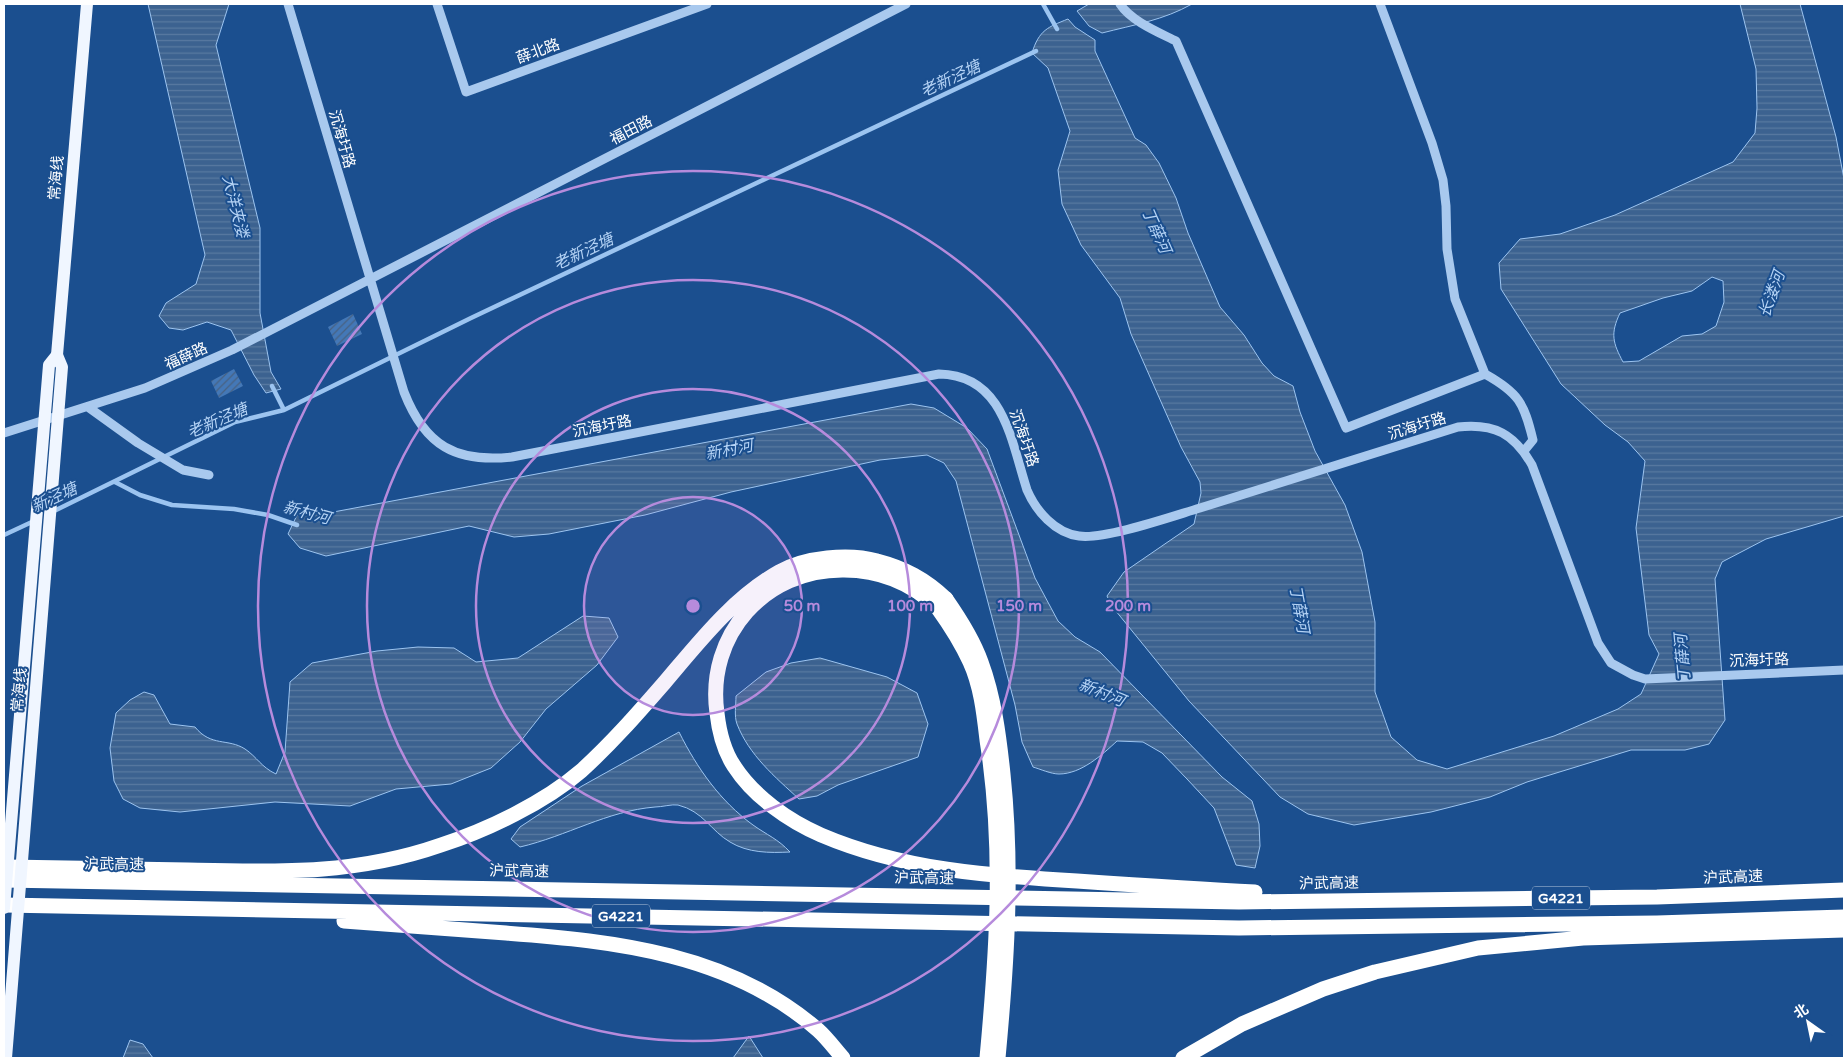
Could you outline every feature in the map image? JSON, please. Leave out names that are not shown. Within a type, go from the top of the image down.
[{"type":"highway","points":[[4,867],[292,872],[342,869],[440,846],[489,826],[534,803],[578,774],[614,740],[721,617],[747,594],[781,570],[820,558],[862,557],[904,568],[964,624],[981,661],[992,700],[1001,753],[1007,809],[1010,883],[1008,958],[998,1058]]},
{"type":"highway","points":[[987,1058],[997,957],[999,884],[996,809],[982,702],[971,664],[941,603],[899,581],[863,570],[823,570],[787,581],[755,602],[732,629],[720,659],[714,695],[720,731],[734,766],[758,795],[788,817],[821,835],[890,859],[977,875],[1383,900]]},
{"type":"highway","name":"沪武高速","points":[[4,880],[1239,902],[1657,897],[1844,890]]},
{"type":"highway","name":"G4221","points":[[4,906],[1239,928],[1657,923],[1844,916]]},
{"type":"highway","points":[[180,908],[546,936],[587,940],[668,954],[716,969],[747,983],[784,1005],[818,1031],[843,1058]]},
{"type":"highway","points":[[1183,1058],[1242,1024],[1323,989],[1375,972],[1478,948],[1583,938],[1844,930]]},
{"type":"main road","name":"常海线","points":[[6,1058],[62,366],[57,355],[87,4]]},
{"type":"main road","name":"常海线","points":[[4,906],[49,365],[57,355]]},
{"type":"street","name":"沉海圩路","points":[[288,4],[369,280],[410,408],[420,427],[446,449],[462,455],[491,459],[512,457],[939,374],[952,374],[980,385],[998,405],[1032,503],[1054,525],[1077,536],[1090,537],[1162,520],[1458,427],[1469,426],[1502,432],[1517,442],[1524,451],[1540,485],[1593,632],[1604,654],[1611,663],[1645,679],[1844,670]]},
{"type":"street","name":"薛北路","points":[[437,4],[466,92],[707,4]]},
{"type":"street","name":"福田路","points":[[369,280],[906,4]]},
{"type":"street","points":[[1120,4],[1123,9],[1154,30],[1176,40],[1346,428],[1485,374]]},
{"type":"street","points":[[1380,4],[1432,143],[1443,180],[1447,249],[1455,298],[1485,374],[1509,387],[1526,411],[1533,440],[1524,451]]},
{"type":"street","name":"福薛路","points":[[4,433],[145,388],[232,350],[369,280]]},
{"type":"street","points":[[88,407],[138,443],[184,470],[209,475]]},
{"type":"water","points":[[148,4],[229,4],[216,45],[260,228],[260,313],[271,372],[281,389],[266,393],[254,375],[231,330],[207,322],[183,330],[169,328],[159,316],[166,303],[196,284],[205,255]]},
{"type":"water","points":[[1089,4],[1192,4],[1159,18],[1102,33],[1089,26],[1077,11]]},
{"type":"water","name":"长溇河","points":[[1740,4],[1800,4],[1836,137],[1844,179],[1844,516],[1766,539],[1722,562],[1715,579],[1725,720],[1709,744],[1685,750],[1631,750],[1527,782],[1490,797],[1431,812],[1354,825],[1308,814],[1280,797],[1189,701],[1111,605],[1107,596],[1124,572],[1194,524],[1201,493],[1200,482],[1181,447],[1131,334],[1120,298],[1081,245],[1062,204],[1058,170],[1070,131],[1048,68],[1032,53],[1041,34],[1050,27],[1068,19],[1075,27],[1095,40],[1095,51],[1135,138],[1146,145],[1159,163],[1176,198],[1188,233],[1220,307],[1244,335],[1262,363],[1274,376],[1293,386],[1300,412],[1315,451],[1345,505],[1362,552],[1375,622],[1375,692],[1391,737],[1417,760],[1447,769],[1554,736],[1618,709],[1641,694],[1659,654],[1649,635],[1636,528],[1645,461],[1628,442],[1605,425],[1561,384],[1501,289],[1499,263],[1520,239],[1560,234],[1615,215],[1733,162],[1755,133],[1757,108],[1756,69]],"holes":[[[1712,277],[1723,281],[1724,302],[1716,326],[1702,334],[1682,336],[1639,361],[1623,362],[1614,338],[1615,327],[1620,313],[1663,298],[1692,291]]]},
{"type":"water","points":[[911,404],[934,408],[967,428],[987,449],[1035,578],[1058,621],[1075,637],[1100,652],[1222,777],[1252,801],[1259,824],[1260,846],[1255,868],[1236,865],[1214,808],[1162,753],[1143,742],[1117,741],[1091,763],[1067,773],[1053,773],[1033,767],[1022,742],[1015,705],[956,481],[944,463],[927,455],[880,460],[731,492],[645,515],[549,534],[514,537],[469,526],[326,556],[300,548],[288,534],[298,513],[328,513]]},
{"type":"water","points":[[583,616],[609,618],[618,637],[597,665],[546,709],[520,742],[491,768],[451,784],[396,789],[350,806],[275,802],[180,812],[140,808],[123,799],[114,781],[110,748],[116,713],[130,700],[144,692],[154,695],[170,724],[195,727],[213,740],[239,746],[276,774],[285,752],[290,682],[312,663],[377,651],[418,647],[454,648],[476,662],[518,658]]},
{"type":"water","points":[[820,658],[887,677],[917,693],[928,724],[918,757],[838,785],[817,796],[799,799],[764,765],[748,746],[736,721],[736,696],[766,672],[791,663]]},
{"type":"water","points":[[679,732],[702,771],[720,795],[741,816],[777,840],[790,852],[759,852],[737,846],[723,837],[700,816],[678,805],[637,809],[620,813],[520,847],[511,839],[520,827],[582,786]]},
{"type":"water","points":[[749,1036],[763,1058],[733,1058]]},
{"type":"water","points":[[130,1040],[143,1044],[153,1058],[123,1058]]},
{"type":"building","points":[[353,314],[362,334],[337,346],[328,327]]},
{"type":"building","points":[[234,369],[243,386],[219,398],[211,381]]},
{"type":"waterway","name":"丁薛河","points":[[1043,4],[1057,29]]},
{"type":"waterway","name":"老新泾塘","points":[[52,512],[235,422],[284,410],[471,318],[1036,51]]},
{"type":"waterway","name":"大洋夹溇","points":[[272,386],[284,410]]},
{"type":"waterway","name":"新村河","points":[[115,482],[140,495],[172,505],[234,509],[268,515],[297,525]]},
{"type":"waterway","name":"新泾塘","points":[[4,535],[34,521]]}]
